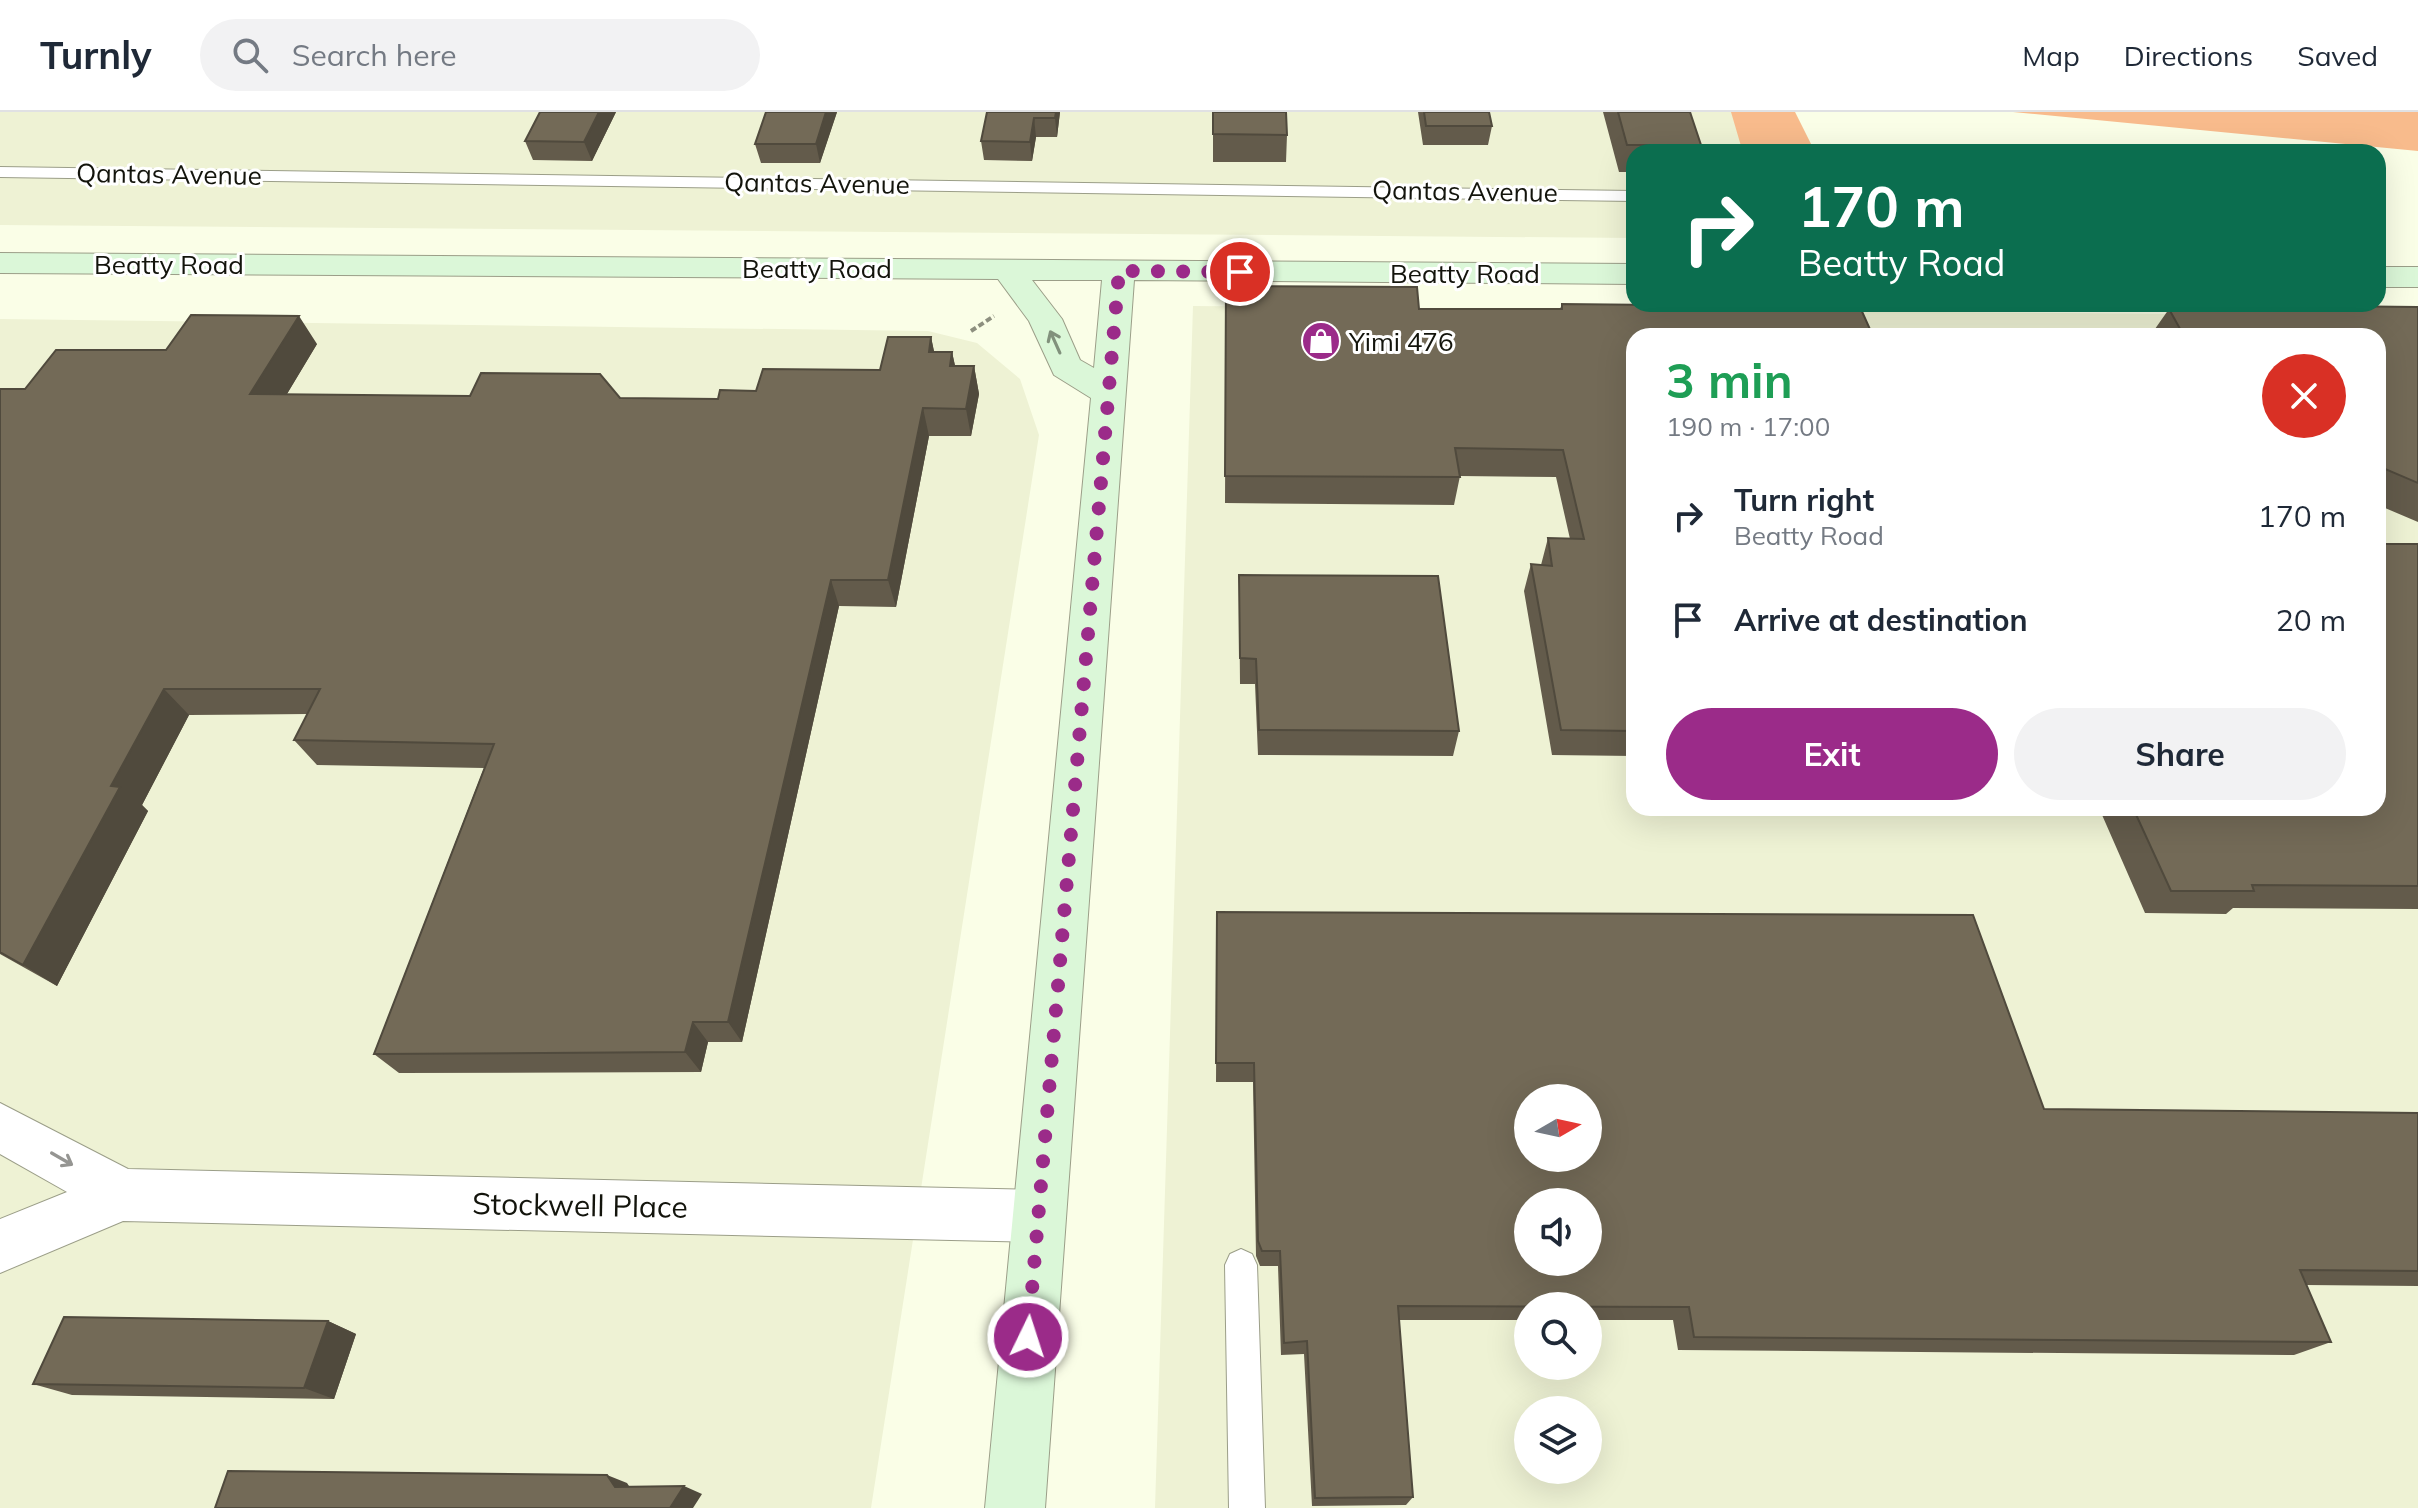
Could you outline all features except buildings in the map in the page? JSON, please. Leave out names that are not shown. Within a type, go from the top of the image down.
[{"type":"main road","name":"Beatty Road","points":[[0,263],[1626,274]]},
{"type":"main road","points":[[1007,269],[1045,319],[1066,367],[1109,393]]},
{"type":"main road","points":[[1015,1508],[1037,1216],[1119,271]]},
{"type":"main road","points":[[2386,277],[2418,277]]},
{"type":"street","name":"Stockwell Place","points":[[0,1127],[123,1195]]},
{"type":"street","name":"Stockwell Place","points":[[0,1246],[123,1195],[1037,1216]]},
{"type":"lane","name":"Qantas Avenue","points":[[0,172],[1626,196]]},
{"type":"lane","points":[[1241,1265],[1247,1508]]},
{"type":"path","points":[[971,331],[1001,311]]},
{"type":"shaded area","points":[[0,112],[1795,112],[1811,144],[1626,144],[1626,238],[0,225]]},
{"type":"shaded area","points":[[1731,112],[1795,112],[1811,144],[1740,144]]},
{"type":"shaded area","points":[[2013,112],[2418,112],[2418,151],[2386,148],[2386,144],[2345,144]]},
{"type":"shaded area","points":[[1193,306],[1626,310],[1626,312],[2418,316],[2418,1508],[1155,1508]]},
{"type":"shaded area","points":[[0,319],[928,331],[977,343],[1020,379],[1039,435],[871,1508],[0,1508]]},
{"type":"place","name":"Yimi 476","points":[[1321,341]]},
{"type":"route","points":[[1028,1337],[1119,271],[1240,272]]}]
